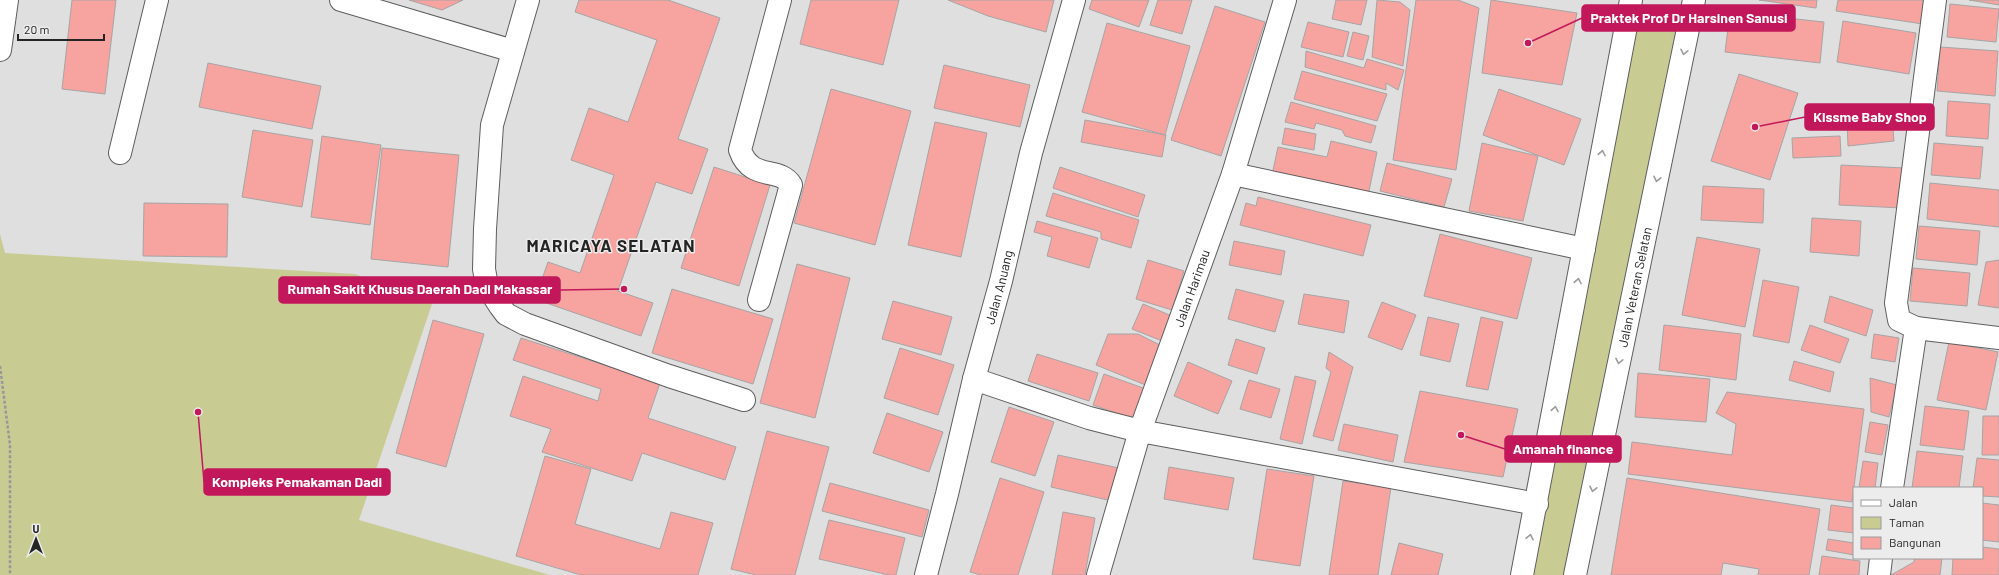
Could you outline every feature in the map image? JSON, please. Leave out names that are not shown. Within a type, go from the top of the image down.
[{"type":"street","points":[[0,50],[7,0]]},
{"type":"street","points":[[120,153],[158,0]]},
{"type":"street","points":[[342,0],[513,51]]},
{"type":"street","points":[[528,0],[492,125],[485,229],[484,269],[487,286],[506,314],[525,324],[669,376],[744,400]]},
{"type":"street","points":[[759,300],[791,185],[785,179],[750,167],[743,160],[740,150],[780,0]]},
{"type":"street","name":"Jalan Anuang","points":[[926,575],[974,379],[1001,281],[1031,153],[1074,0]]},
{"type":"street","name":"Jalan Harimau","points":[[1098,575],[1140,431],[1233,174],[1285,0]]},
{"type":"street","points":[[1522,575],[1537,504],[1631,0]]},
{"type":"street","name":"Jalan Veteran Selatan","points":[[1575,575],[1694,0]]},
{"type":"street","points":[[1935,0],[1896,303],[1898,320],[1916,328],[1999,338]]},
{"type":"street","points":[[1233,174],[1584,249]]},
{"type":"street","points":[[1892,487],[1916,328]]},
{"type":"street","points":[[974,379],[1089,418],[1140,431],[1537,504]]},
{"type":"street","points":[[1879,575],[1882,559]]},
{"type":"path","points":[[0,366],[10,445],[10,575]]},
{"type":"green space","points":[[1639,4],[1687,10],[1572,575],[1522,575]]},
{"type":"green space","points":[[0,234],[5,253],[355,274],[432,304],[359,520],[550,575],[0,575]]},
{"type":"building","points":[[72,0],[116,0],[105,94],[62,89]]},
{"type":"building","points":[[409,0],[463,0],[442,10]]},
{"type":"building","points":[[579,0],[668,0],[720,18],[678,139],[708,149],[692,194],[656,182],[618,291],[653,303],[641,336],[535,299],[548,262],[580,273],[614,175],[571,160],[589,108],[628,122],[657,40],[575,12]]},
{"type":"building","points":[[811,0],[899,0],[883,65],[800,44]]},
{"type":"building","points":[[948,0],[1054,0],[1046,32],[988,16]]},
{"type":"building","points":[[1092,0],[1149,0],[1139,27],[1089,9]]},
{"type":"building","points":[[1158,0],[1192,0],[1182,34],[1150,25]]},
{"type":"building","points":[[1336,0],[1367,0],[1361,25],[1332,19]]},
{"type":"building","points":[[1377,0],[1400,2],[1410,10],[1403,66],[1372,57]]},
{"type":"building","points":[[1416,0],[1458,0],[1479,8],[1456,170],[1393,160]]},
{"type":"building","points":[[1491,0],[1577,13],[1562,85],[1482,73]]},
{"type":"building","points":[[1759,0],[1817,0],[1816,8]]},
{"type":"building","points":[[1838,0],[1927,0],[1923,24],[1836,11]]},
{"type":"building","points":[[1969,0],[1999,0],[1999,5]]},
{"type":"building","points":[[1950,4],[1999,9],[1996,42],[1947,37]]},
{"type":"building","points":[[1215,6],[1265,22],[1221,156],[1171,140]]},
{"type":"building","points":[[1730,12],[1824,22],[1820,63],[1725,52]]},
{"type":"building","points":[[1843,21],[1916,33],[1909,74],[1837,62]]},
{"type":"building","points":[[1308,22],[1349,32],[1343,57],[1301,47]]},
{"type":"building","points":[[1107,23],[1190,46],[1165,135],[1082,112]]},
{"type":"building","points":[[1353,32],[1369,36],[1363,60],[1347,56]]},
{"type":"building","points":[[1940,47],[1998,51],[1995,96],[1937,91]]},
{"type":"building","points":[[1306,51],[1364,68],[1367,59],[1404,70],[1398,90],[1386,83],[1386,90],[1305,67]]},
{"type":"building","points":[[208,63],[321,86],[312,129],[199,107]]},
{"type":"building","points":[[944,65],[1030,85],[1020,127],[934,108]]},
{"type":"building","points":[[1302,71],[1387,94],[1377,121],[1294,99]]},
{"type":"building","points":[[1739,74],[1798,93],[1770,180],[1711,161]]},
{"type":"building","points":[[831,89],[911,111],[875,245],[794,223]]},
{"type":"building","points":[[1499,89],[1581,119],[1564,165],[1483,135]]},
{"type":"building","points":[[1948,101],[1990,104],[1988,139],[1946,136]]},
{"type":"building","points":[[1291,102],[1376,126],[1371,143],[1345,136],[1342,130],[1316,123],[1314,129],[1285,122]]},
{"type":"building","points":[[1892,118],[1894,141],[1848,146],[1847,121]]},
{"type":"building","points":[[1085,120],[1166,135],[1162,157],[1081,142]]},
{"type":"building","points":[[935,122],[987,133],[961,257],[908,245]]},
{"type":"building","points":[[1285,128],[1316,134],[1314,150],[1282,144]]},
{"type":"building","points":[[253,130],[313,140],[302,207],[242,197]]},
{"type":"building","points":[[322,136],[381,145],[370,225],[311,217]]},
{"type":"building","points":[[1840,136],[1841,156],[1793,158],[1792,138]]},
{"type":"building","points":[[1331,141],[1377,152],[1368,196],[1272,175],[1278,147],[1327,157]]},
{"type":"building","points":[[1482,143],[1538,156],[1523,221],[1469,211]]},
{"type":"building","points":[[1934,143],[1983,147],[1980,179],[1931,175]]},
{"type":"building","points":[[382,148],[459,155],[448,267],[371,259]]},
{"type":"building","points":[[1387,163],[1452,179],[1444,207],[1380,191]]},
{"type":"building","points":[[1841,165],[1905,168],[1903,208],[1839,205]]},
{"type":"building","points":[[714,167],[770,185],[739,286],[681,268]]},
{"type":"building","points":[[1060,167],[1145,195],[1138,217],[1053,188]]},
{"type":"building","points":[[1930,183],[1999,190],[1999,227],[1927,219]]},
{"type":"building","points":[[1703,186],[1764,189],[1763,223],[1701,220]]},
{"type":"building","points":[[1053,193],[1139,220],[1131,248],[1101,239],[1101,232],[1046,216]]},
{"type":"building","points":[[1258,197],[1371,225],[1363,256],[1240,225],[1246,203],[1256,206]]},
{"type":"building","points":[[144,203],[228,204],[227,257],[143,256]]},
{"type":"building","points":[[1812,218],[1861,221],[1859,256],[1810,252]]},
{"type":"building","points":[[1037,221],[1098,238],[1089,268],[1047,256],[1052,237],[1034,232]]},
{"type":"building","points":[[1919,226],[1980,231],[1977,265],[1916,259]]},
{"type":"building","points":[[1440,234],[1532,258],[1517,319],[1424,296]]},
{"type":"building","points":[[1697,237],[1760,249],[1745,327],[1682,315]]},
{"type":"building","points":[[1234,241],[1285,251],[1281,275],[1229,265]]},
{"type":"building","points":[[1148,260],[1184,271],[1172,310],[1136,299]]},
{"type":"building","points":[[1999,260],[1999,308],[1978,305],[1986,262]]},
{"type":"building","points":[[797,264],[850,278],[815,418],[760,403]]},
{"type":"building","points":[[1913,268],[1970,273],[1967,306],[1910,301]]},
{"type":"building","points":[[1763,280],[1799,287],[1789,343],[1753,336]]},
{"type":"building","points":[[672,289],[773,319],[753,384],[652,353]]},
{"type":"building","points":[[1236,289],[1284,301],[1275,332],[1228,319]]},
{"type":"building","points":[[1304,294],[1349,301],[1344,333],[1298,324]]},
{"type":"building","points":[[1830,296],[1873,310],[1866,336],[1824,322]]},
{"type":"building","points":[[893,301],[952,317],[941,355],[882,339]]},
{"type":"building","points":[[1382,302],[1416,315],[1402,350],[1368,337]]},
{"type":"building","points":[[1143,304],[1172,316],[1162,341],[1132,329]]},
{"type":"building","points":[[1428,317],[1459,324],[1450,362],[1420,355]]},
{"type":"building","points":[[1481,317],[1503,322],[1488,390],[1466,386]]},
{"type":"building","points":[[433,320],[484,334],[446,467],[396,453]]},
{"type":"building","points":[[1664,325],[1741,334],[1736,380],[1659,370]]},
{"type":"building","points":[[1810,325],[1849,339],[1840,363],[1801,350]]},
{"type":"building","points":[[1108,334],[1138,334],[1164,347],[1148,386],[1096,365]]},
{"type":"building","points":[[1874,334],[1899,338],[1895,362],[1871,358]]},
{"type":"building","points":[[521,338],[660,383],[648,418],[736,447],[725,480],[642,453],[632,481],[542,452],[551,429],[510,416],[523,376],[598,401],[601,389],[513,360]]},
{"type":"building","points":[[1236,339],[1265,348],[1257,374],[1228,365]]},
{"type":"building","points":[[1949,342],[1998,352],[1986,410],[1937,400]]},
{"type":"building","points":[[900,348],[954,365],[938,415],[884,398]]},
{"type":"building","points":[[1329,352],[1353,367],[1333,441],[1313,436],[1331,372],[1326,368]]},
{"type":"building","points":[[1037,354],[1098,373],[1089,401],[1028,381]]},
{"type":"building","points":[[1794,361],[1834,372],[1830,392],[1789,380]]},
{"type":"building","points":[[1188,362],[1232,381],[1218,414],[1174,396]]},
{"type":"building","points":[[1638,373],[1710,379],[1706,422],[1635,417]]},
{"type":"building","points":[[1104,374],[1146,389],[1136,420],[1093,405]]},
{"type":"building","points":[[1295,376],[1316,381],[1302,444],[1280,439]]},
{"type":"building","points":[[1870,378],[1897,385],[1889,417],[1871,412]]},
{"type":"building","points":[[1249,380],[1280,389],[1271,418],[1240,409]]},
{"type":"building","points":[[1420,391],[1518,409],[1503,477],[1404,462]]},
{"type":"building","points":[[1727,392],[1864,409],[1852,502],[1628,474],[1632,442],[1732,455],[1736,424],[1716,413]]},
{"type":"building","points":[[1925,406],[1969,411],[1964,450],[1920,445]]},
{"type":"building","points":[[1009,407],[1054,422],[1035,476],[991,462]]},
{"type":"building","points":[[887,413],[943,432],[929,472],[873,453]]},
{"type":"building","points":[[1983,416],[1999,416],[1999,455],[1982,455]]},
{"type":"building","points":[[1870,422],[1888,425],[1882,455],[1865,452]]},
{"type":"building","points":[[1344,424],[1398,435],[1393,462],[1338,450]]},
{"type":"building","points":[[767,431],[829,447],[795,575],[756,575],[731,569]]},
{"type":"building","points":[[1917,451],[1963,456],[1959,487],[1912,487]]},
{"type":"building","points":[[1058,455],[1119,468],[1112,501],[1051,487]]},
{"type":"building","points":[[545,456],[591,469],[575,524],[660,549],[671,512],[713,523],[698,575],[581,575],[516,556]]},
{"type":"building","points":[[1977,458],[1999,460],[1999,497],[1983,496],[1983,487],[1973,487]]},
{"type":"building","points":[[1863,461],[1878,463],[1875,487],[1859,487]]},
{"type":"building","points":[[1169,467],[1234,478],[1228,510],[1164,499]]},
{"type":"building","points":[[1267,469],[1314,476],[1300,566],[1253,559]]},
{"type":"building","points":[[1000,478],[1044,492],[1018,575],[981,575],[970,572]]},
{"type":"building","points":[[1627,478],[1820,509],[1809,575],[1758,575],[1759,569],[1723,563],[1721,575],[1611,575]]},
{"type":"building","points":[[1343,481],[1391,487],[1378,575],[1329,575]]},
{"type":"building","points":[[830,483],[929,510],[922,537],[822,511]]},
{"type":"building","points":[[1983,503],[1999,505],[1999,542],[1983,540]]},
{"type":"building","points":[[1831,505],[1853,508],[1853,533],[1828,530]]},
{"type":"building","points":[[1063,512],[1095,518],[1085,575],[1052,575]]},
{"type":"building","points":[[829,520],[905,538],[896,575],[889,575],[819,559]]},
{"type":"building","points":[[1828,539],[1853,543],[1853,555],[1826,550]]},
{"type":"building","points":[[1399,543],[1443,554],[1438,575],[1391,575]]},
{"type":"building","points":[[1983,547],[1999,549],[1999,575],[1952,575],[1953,559],[1983,559]]},
{"type":"building","points":[[1822,556],[1860,561],[1859,575],[1819,575]]},
{"type":"building","points":[[1914,559],[1942,559],[1940,575],[1891,575],[1914,562]]},
{"type":"place","name":"Praktek Prof Dr Harsinen Sanusi","points":[[1528,43]]},
{"type":"place","name":"Kissme Baby Shop","points":[[1755,127]]},
{"type":"place","name":"Rumah Sakit Khusus Daerah Dadi Makassar","points":[[624,289]]},
{"type":"place","name":"Kompleks Pemakaman Dadi","points":[[198,412]]},
{"type":"place","name":"Amanah finance","points":[[1461,435]]},
{"type":"district","name":"MARICAYA SELATAN","points":[[611,246]]}]
